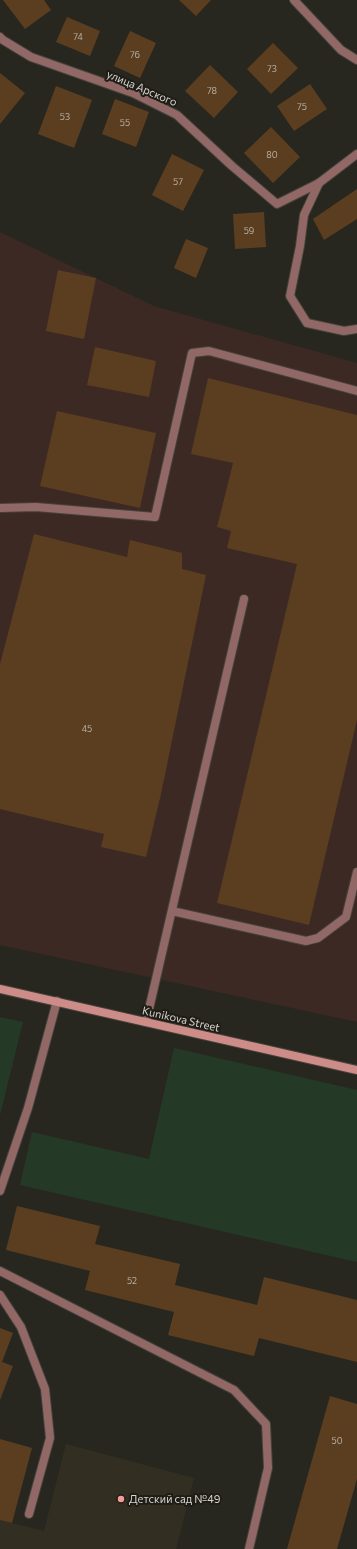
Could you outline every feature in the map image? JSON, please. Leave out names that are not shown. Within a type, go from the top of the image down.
[{"type":"street","points":[[294,0],[341,50],[357,60]]},
{"type":"street","name":"улица Арского","points":[[0,37],[31,57],[133,93],[177,115],[232,166],[277,204],[319,183]]},
{"type":"street","points":[[357,154],[319,183],[304,215],[300,246],[290,296],[307,323],[344,331],[357,330]]},
{"type":"street","points":[[0,508],[36,507],[155,517],[192,353],[209,351],[357,391]]},
{"type":"street","points":[[146,1022],[244,599]]},
{"type":"street","points":[[172,911],[306,941],[318,938],[346,918],[357,872]]},
{"type":"street","name":"Kunikova Street","points":[[0,989],[357,1070]]},
{"type":"street","points":[[0,1191],[28,1108],[57,1001]]},
{"type":"street","points":[[0,1271],[234,1390],[266,1424],[268,1468],[249,1549]]},
{"type":"street","points":[[0,1295],[21,1327],[45,1389],[50,1438],[29,1514]]},
{"type":"shaded area","points":[[0,232],[154,306],[357,363],[357,1022],[0,945]]},
{"type":"shaded area","name":"Детский сад №49","points":[[66,1444],[194,1478],[176,1549],[0,1549],[0,1520],[44,1531]]},
{"type":"green space","points":[[0,1017],[23,1022],[0,1115]]},
{"type":"green space","points":[[174,1048],[357,1090],[357,1262],[20,1185],[32,1132],[149,1159]]},
{"type":"building","points":[[3,0],[44,0],[51,10],[25,29]]},
{"type":"building","points":[[179,0],[211,0],[196,16]]},
{"type":"building","points":[[67,17],[100,31],[90,56],[56,42]]},
{"type":"building","points":[[130,31],[156,43],[140,78],[114,66]]},
{"type":"building","points":[[273,43],[298,68],[271,94],[247,69]]},
{"type":"building","points":[[210,65],[238,92],[214,118],[185,91]]},
{"type":"building","points":[[0,73],[25,93],[0,124]]},
{"type":"building","points":[[310,84],[327,109],[294,131],[277,106]]},
{"type":"building","points":[[56,86],[92,100],[74,148],[38,134]]},
{"type":"building","points":[[115,99],[149,112],[136,147],[102,134]]},
{"type":"building","points":[[271,127],[300,157],[273,183],[244,153]]},
{"type":"building","points":[[172,154],[204,170],[183,211],[152,195]]},
{"type":"building","points":[[357,189],[357,219],[324,240],[313,219]]},
{"type":"building","points":[[264,212],[266,247],[235,249],[233,214]]},
{"type":"building","points":[[186,239],[208,248],[196,278],[174,268]]},
{"type":"building","points":[[58,270],[96,278],[84,339],[46,331]]},
{"type":"building","points":[[95,347],[156,361],[149,397],[87,385]]},
{"type":"building","points":[[208,378],[357,415],[357,720],[309,925],[217,903],[297,564],[227,548],[231,531],[217,527],[233,463],[191,454]]},
{"type":"building","points":[[57,411],[156,433],[140,508],[40,486]]},
{"type":"building","points":[[34,534],[127,557],[130,540],[182,553],[182,569],[206,575],[161,794],[146,857],[101,847],[104,834],[0,809],[0,664]]},
{"type":"building","points":[[17,1206],[100,1226],[95,1244],[180,1264],[175,1285],[257,1305],[264,1277],[357,1300],[357,1362],[259,1338],[254,1356],[168,1335],[174,1312],[85,1290],[90,1271],[6,1250]]},
{"type":"building","points":[[0,1328],[13,1333],[2,1362],[13,1366],[0,1400]]},
{"type":"building","points":[[330,1396],[357,1404],[357,1479],[337,1549],[287,1549]]},
{"type":"building","points":[[0,1439],[32,1448],[12,1523],[0,1520]]},
{"type":"place","name":"Детский сад №49","points":[[121,1499]]}]
